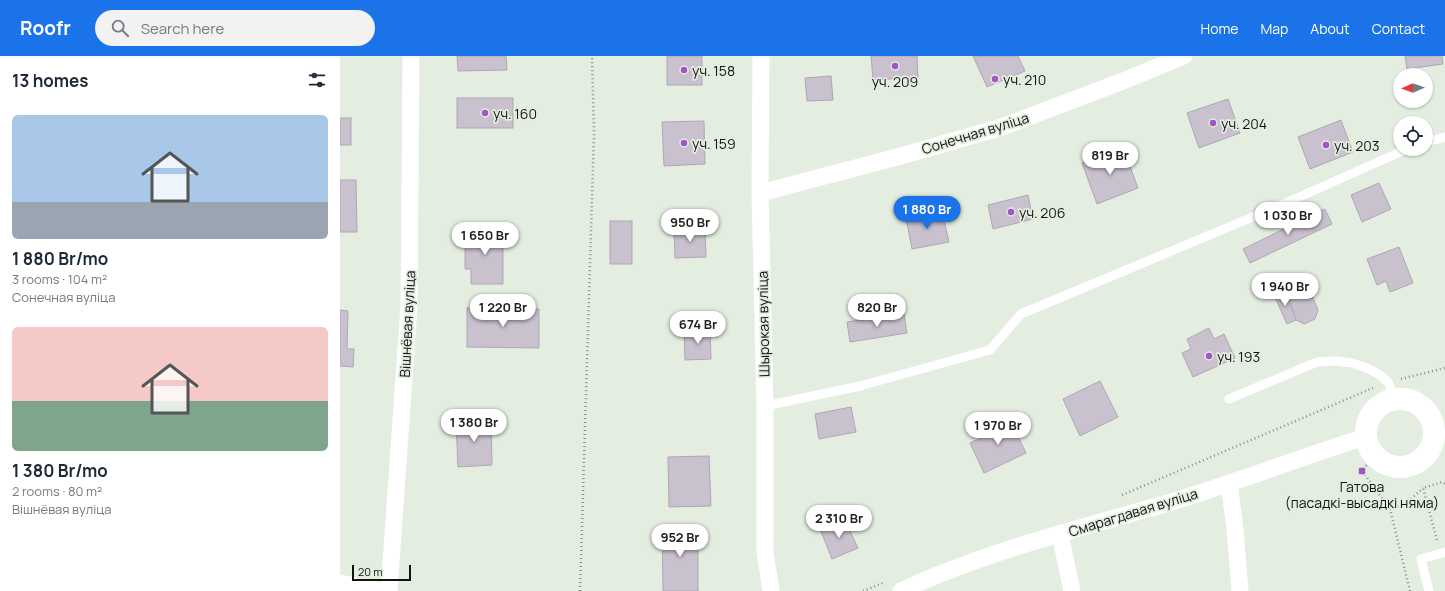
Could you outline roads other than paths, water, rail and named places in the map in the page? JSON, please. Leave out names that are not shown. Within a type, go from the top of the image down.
[{"type":"street","name":"Вішнёвая вуліца","points":[[389,591],[409,306],[411,56]]},
{"type":"street","name":"Шырокая вуліца","points":[[761,56],[760,194],[765,406],[766,552],[771,591]]},
{"type":"street","name":"Сонечная вуліца","points":[[760,194],[1002,127],[1184,56]]},
{"type":"street","points":[[1391,391],[1419,404],[1439,423],[1428,454],[1416,464],[1402,468],[1386,466],[1370,447],[1366,426],[1370,416],[1376,408],[1385,402],[1391,391]]},
{"type":"street","name":"Смарагдавая вуліца","points":[[897,585],[1228,483],[1370,447]]},
{"type":"street","points":[[1228,483],[1235,528],[1240,591]]},
{"type":"street","points":[[1060,534],[1072,591]]},
{"type":"street","points":[[340,583],[381,591]]},
{"type":"lane","points":[[1433,140],[1445,137]]},
{"type":"lane","points":[[765,406],[860,386],[990,350],[1021,314],[1279,206],[1393,155]]},
{"type":"lane","points":[[1229,399],[1317,362],[1335,361],[1352,363],[1373,371],[1380,375],[1391,391]]},
{"type":"lane","points":[[1429,591],[1421,559],[1443,552]]},
{"type":"place","name":"уч. 209","points":[[895,66]]},
{"type":"place","name":"уч. 158","points":[[684,70]]},
{"type":"place","name":"уч. 210","points":[[995,79]]},
{"type":"place","name":"уч. 160","points":[[485,113]]},
{"type":"place","name":"уч. 204","points":[[1213,123]]},
{"type":"place","name":"уч. 159","points":[[684,143]]},
{"type":"place","name":"уч. 203","points":[[1326,145]]},
{"type":"place","name":"уч. 206","points":[[1011,212]]},
{"type":"place","name":"уч. 193","points":[[1209,356]]},
{"type":"place","name":"Гатова (пасадкі-высадкі няма)","points":[[1362,471]]}]
